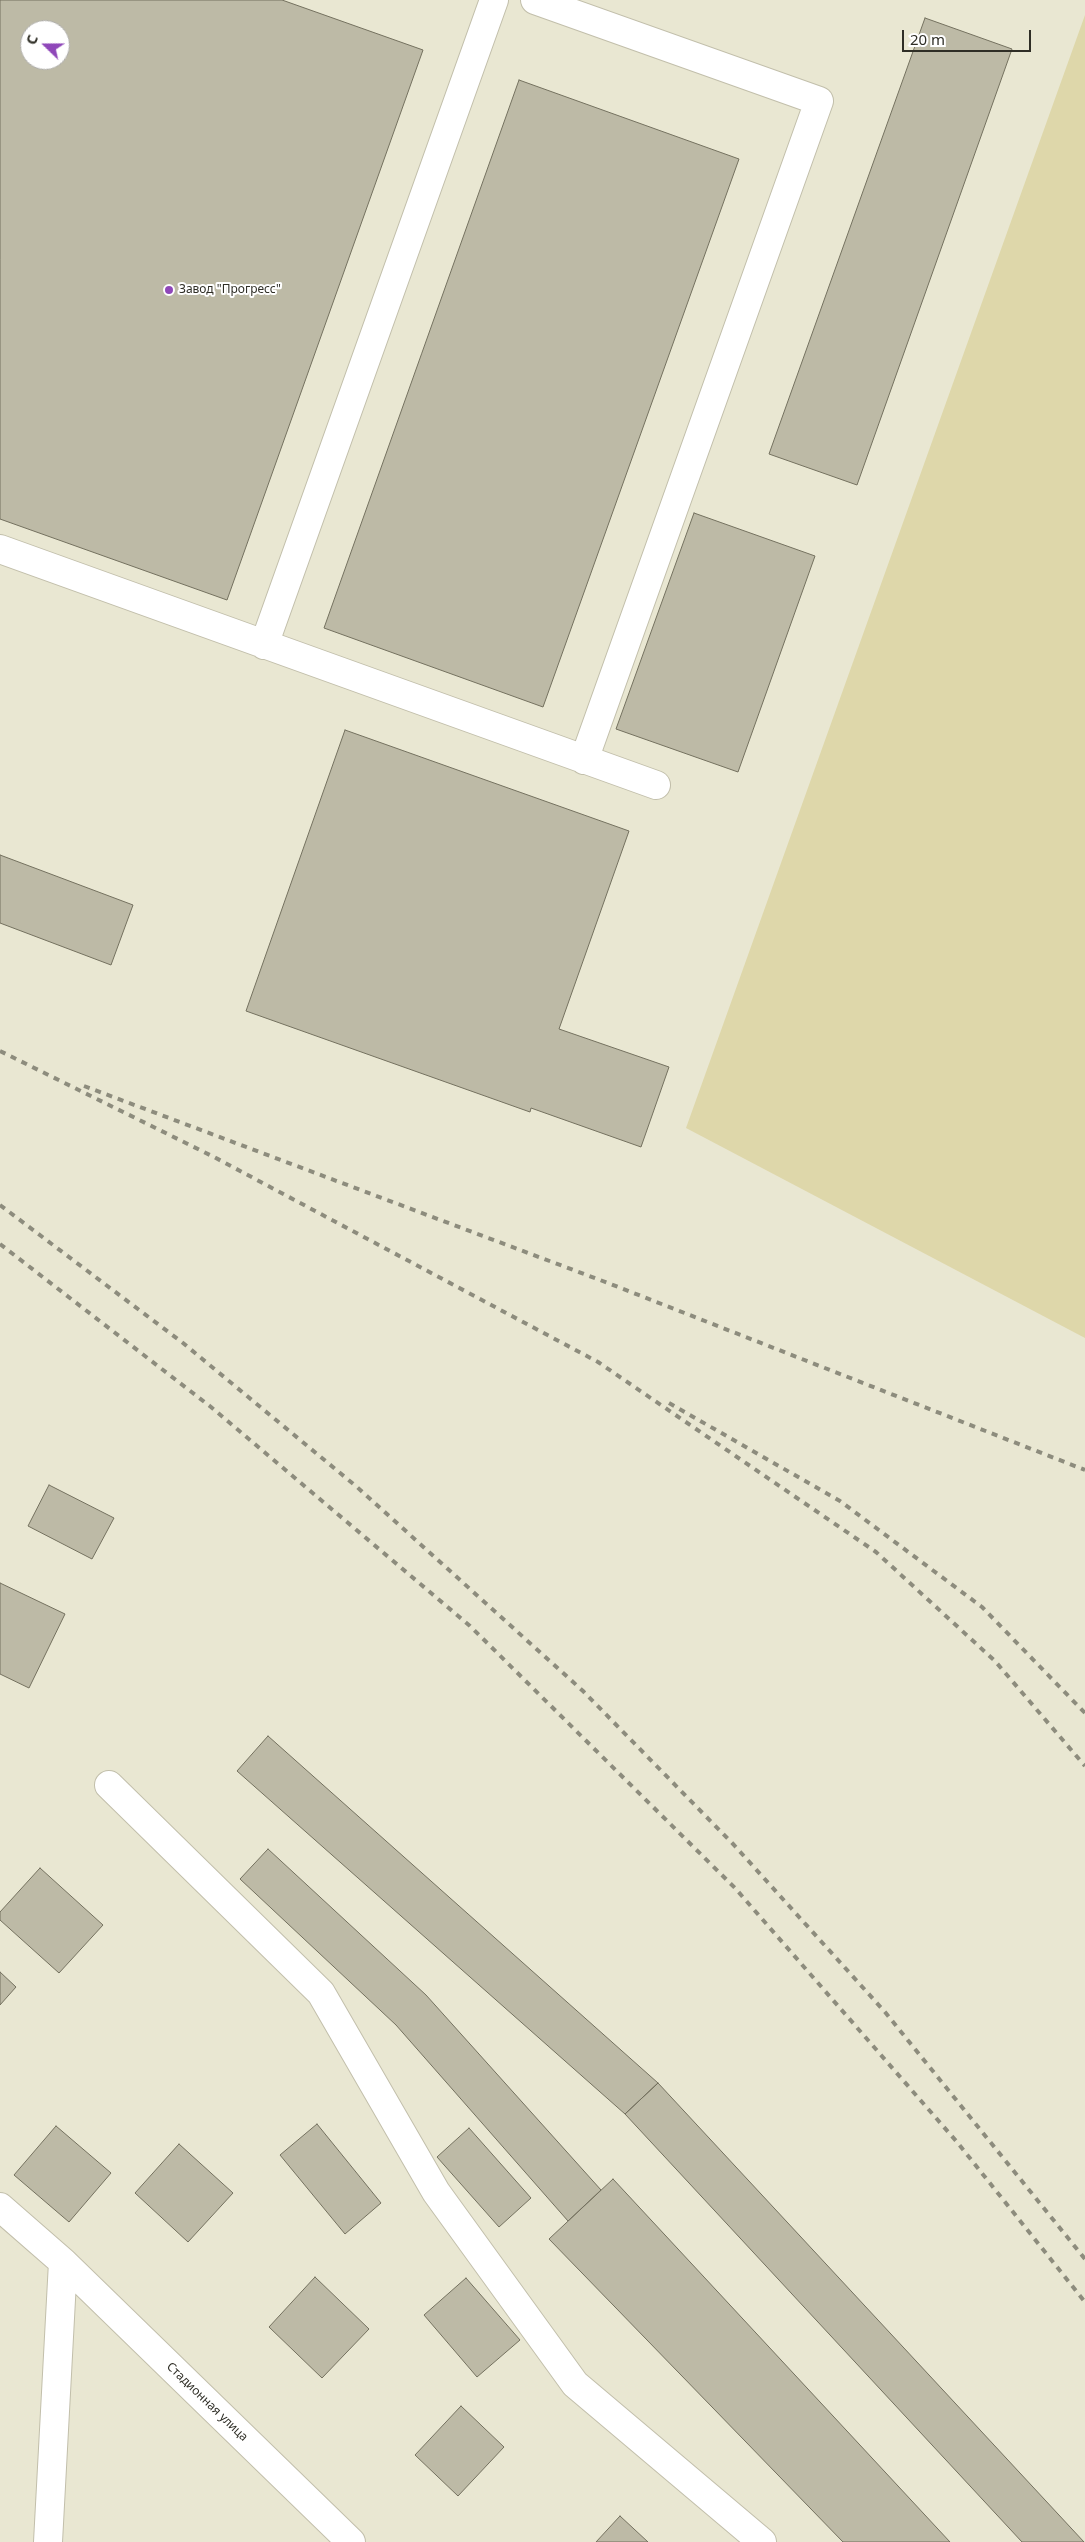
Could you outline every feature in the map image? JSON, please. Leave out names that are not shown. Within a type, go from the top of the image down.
[{"type":"street","points":[[264,644],[494,0]]},
{"type":"street","points":[[535,0],[819,101],[584,760]]},
{"type":"street","points":[[0,549],[656,785]]},
{"type":"street","points":[[109,1785],[321,1992],[436,2192],[575,2384],[762,2542]]},
{"type":"street","name":"Стадионная улица","points":[[0,2207],[63,2262],[351,2542]]},
{"type":"street","points":[[48,2542],[63,2262]]},
{"type":"shaded area","points":[[1085,15],[1085,1338],[686,1128]]},
{"type":"building","name":"Завод \"Прогресс\"","points":[[0,0],[282,0],[423,50],[227,600],[0,519]]},
{"type":"building","points":[[925,18],[1012,49],[857,485],[769,454]]},
{"type":"building","points":[[519,80],[739,159],[543,707],[324,628]]},
{"type":"building","points":[[694,513],[815,556],[738,772],[616,729]]},
{"type":"building","points":[[345,730],[629,831],[559,1029],[669,1067],[641,1147],[531,1108],[530,1112],[246,1011]]},
{"type":"building","points":[[0,855],[133,905],[111,965],[0,923]]},
{"type":"building","points":[[49,1485],[114,1518],[92,1559],[28,1526]]},
{"type":"building","points":[[0,1583],[65,1614],[29,1688],[0,1674]]},
{"type":"building","points":[[268,1736],[658,2083],[625,2114],[237,1771]]},
{"type":"building","points":[[268,1849],[426,1995],[601,2190],[568,2221],[396,2025],[240,1879]]},
{"type":"building","points":[[40,1868],[103,1925],[59,1973],[0,1920],[0,1912]]},
{"type":"building","points":[[0,1972],[16,1987],[0,2005]]},
{"type":"building","points":[[658,2083],[1084,2542],[1022,2542],[625,2114]]},
{"type":"building","points":[[317,2124],[381,2203],[345,2234],[280,2155]]},
{"type":"building","points":[[56,2126],[111,2173],[69,2222],[14,2175]]},
{"type":"building","points":[[469,2128],[531,2198],[499,2227],[437,2157]]},
{"type":"building","points":[[179,2144],[233,2193],[188,2242],[135,2193]]},
{"type":"building","points":[[613,2179],[950,2542],[843,2542],[549,2239]]},
{"type":"building","points":[[315,2277],[369,2329],[322,2378],[269,2327]]},
{"type":"building","points":[[466,2278],[520,2340],[477,2377],[424,2315]]},
{"type":"building","points":[[461,2406],[504,2447],[458,2496],[415,2455]]},
{"type":"building","points":[[620,2516],[648,2542],[596,2542]]},
{"type":"railway","points":[[0,1051],[214,1157],[598,1362],[876,1552],[995,1661],[1085,1766]]},
{"type":"railway","points":[[84,1086],[608,1283],[1085,1470]]},
{"type":"railway","points":[[0,1205],[183,1343],[357,1487],[583,1691],[734,1845],[885,2012],[1085,2259]]},
{"type":"railway","points":[[0,1244],[211,1407],[470,1626],[735,1888],[957,2142],[1085,2302]]},
{"type":"railway","points":[[669,1403],[840,1501],[982,1607],[1085,1713]]},
{"type":"place","name":"Завод \"Прогресс\"","points":[[169,290]]}]
